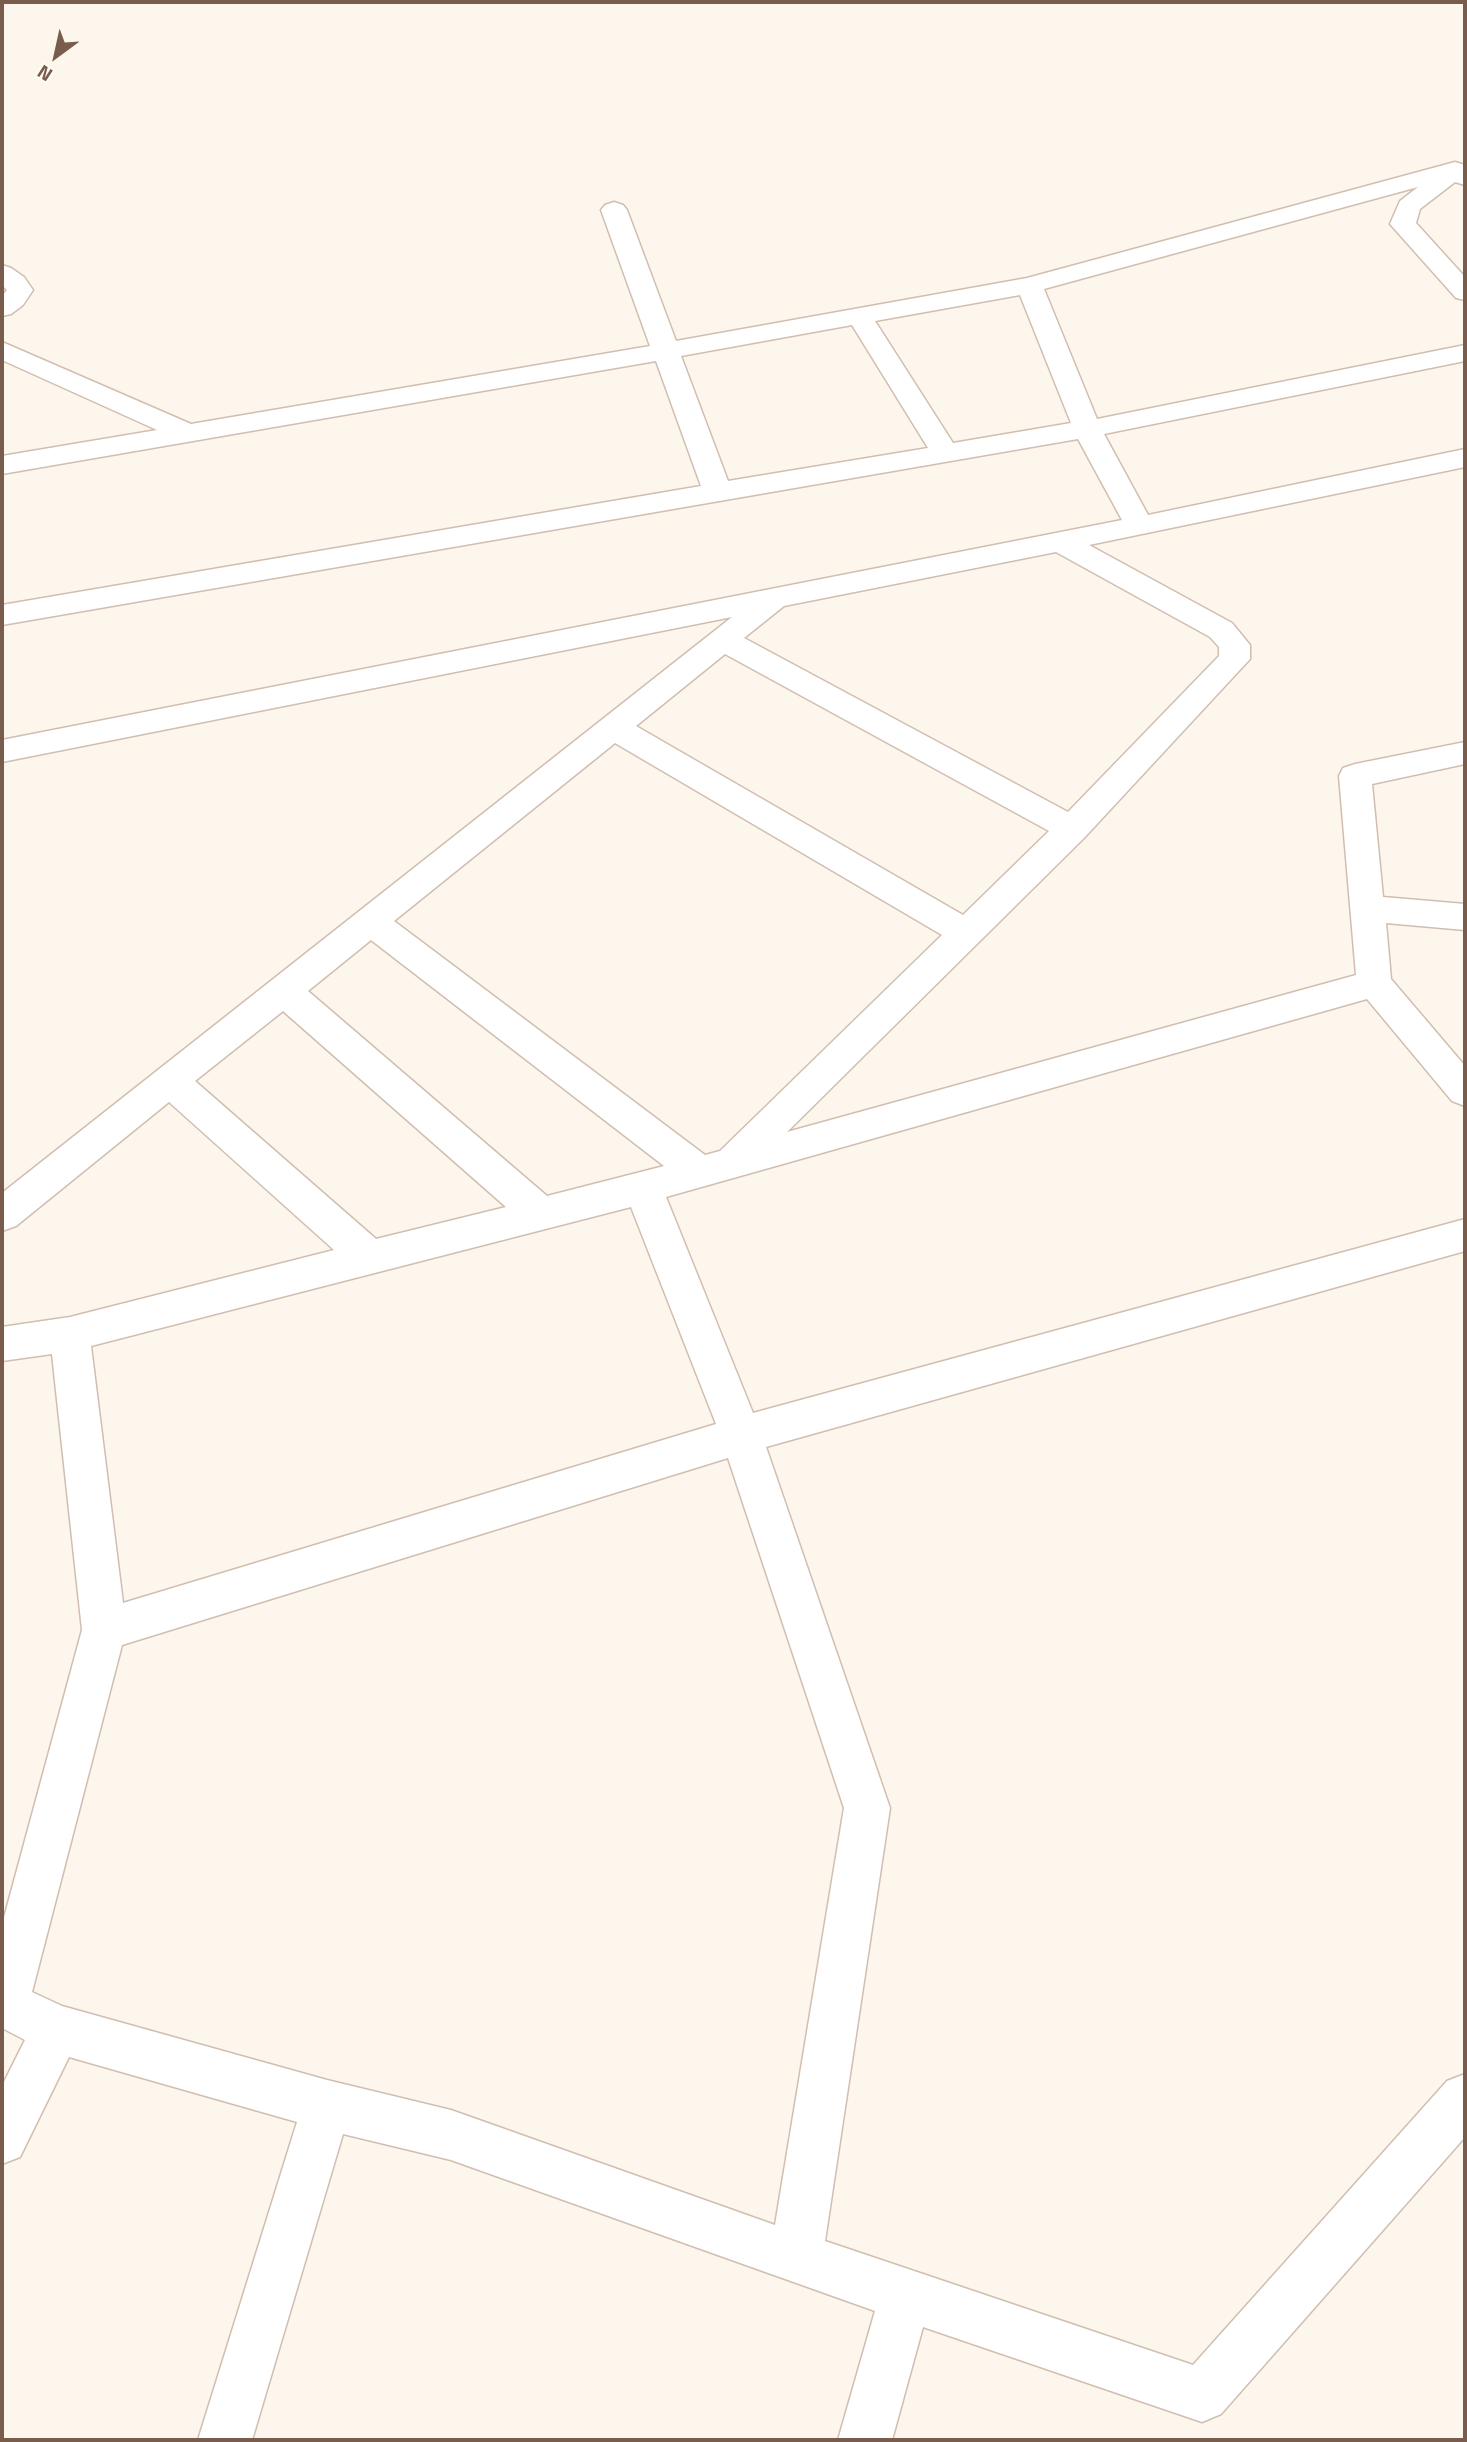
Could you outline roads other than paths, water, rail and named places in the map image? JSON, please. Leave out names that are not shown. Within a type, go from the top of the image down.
[{"type":"street","points":[[2,465],[666,351],[1029,285],[1462,169]]},
{"type":"street","points":[[1462,169],[1409,206],[1403,224],[1465,292]]},
{"type":"street","points":[[614,210],[718,493]]},
{"type":"street","points":[[2,272],[20,290],[14,299],[2,308]]},
{"type":"street","points":[[1029,285],[1087,429],[1140,526]]},
{"type":"street","points":[[859,316],[946,454]]},
{"type":"street","points":[[2,350],[188,433]]},
{"type":"street","points":[[2,615],[1087,429],[1465,353]]},
{"type":"street","points":[[2,751],[1140,526],[1465,458]]},
{"type":"street","points":[[716,1168],[966,933],[1072,829],[1234,659],[1236,652],[1230,637],[1221,630],[1060,542]]},
{"type":"street","points":[[2,1215],[775,598]]},
{"type":"street","points":[[723,640],[1072,829]]},
{"type":"street","points":[[613,727],[966,933]]},
{"type":"street","points":[[1465,753],[1355,776],[1374,983],[1465,1091]]},
{"type":"street","points":[[1367,908],[1465,917]]},
{"type":"street","points":[[369,922],[716,1168]]},
{"type":"street","points":[[2,1344],[70,1334],[542,1215],[1374,983]]},
{"type":"street","points":[[283,990],[542,1215]]},
{"type":"street","points":[[170,1081],[370,1258]]},
{"type":"street","points":[[643,1188],[741,1435],[867,1808],[796,2258]]},
{"type":"street","points":[[104,1630],[741,1435],[1465,1235]]},
{"type":"street","points":[[70,1334],[104,1630],[3,2003],[57,2029],[327,2105],[451,2135],[796,2258],[1202,2395],[1465,2099]]},
{"type":"street","points":[[2,2139],[57,2029]]},
{"type":"street","points":[[225,2440],[327,2105]]},
{"type":"street","points":[[865,2440],[905,2295]]}]
